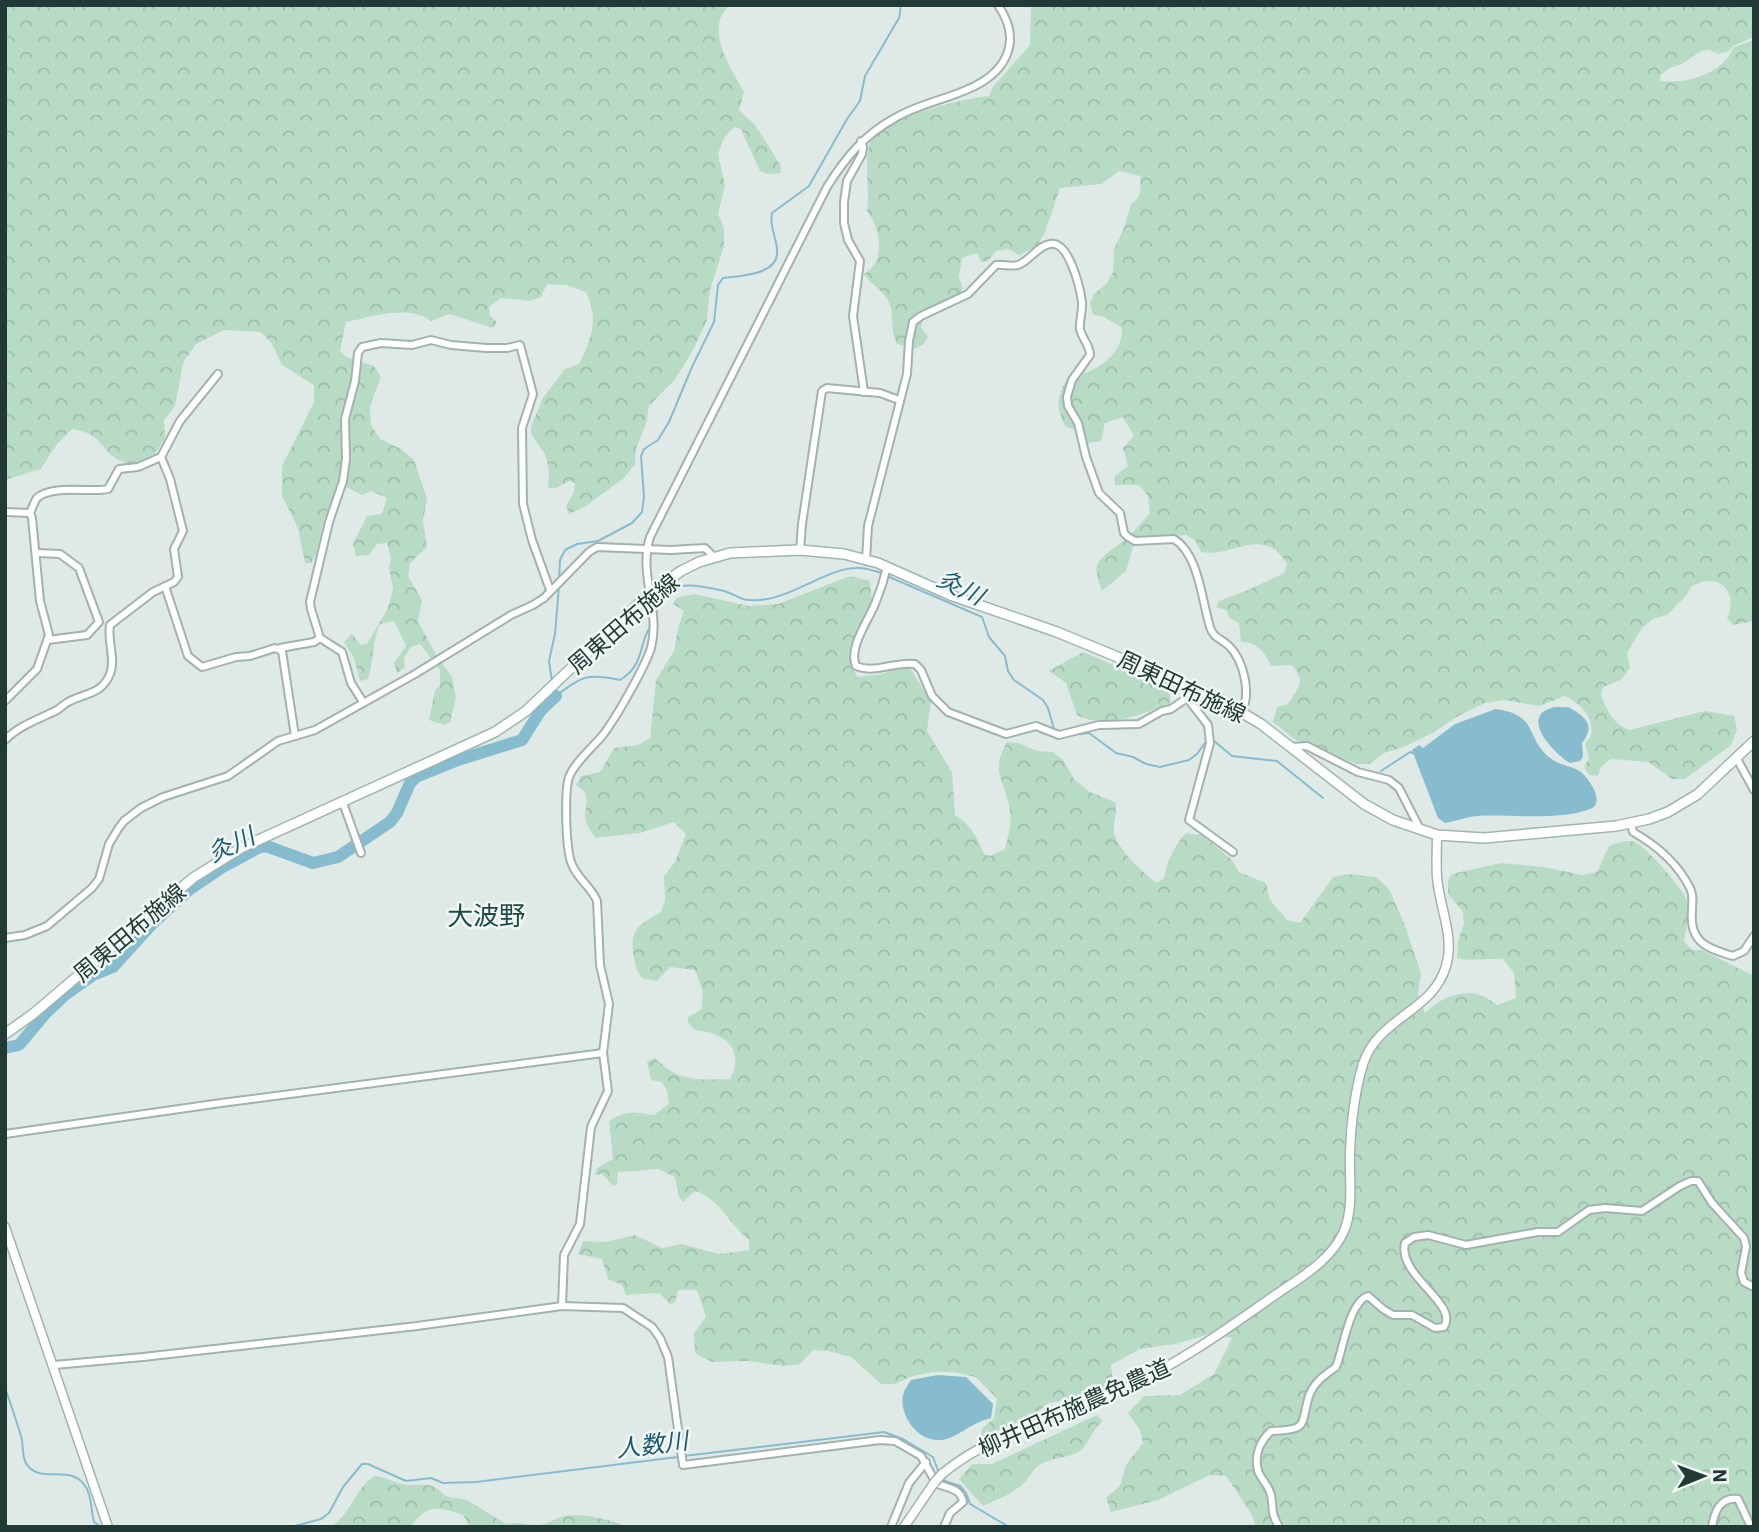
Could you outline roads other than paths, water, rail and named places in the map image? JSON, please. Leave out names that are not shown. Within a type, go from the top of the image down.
[{"type":"main road","name":"周東田布施線","points":[[5,1034],[33,1014],[207,868],[242,848],[481,740],[510,722],[553,686],[651,592],[681,572],[714,557],[750,551],[800,550],[824,551],[866,560],[886,572],[1057,632],[1187,685],[1242,711],[1364,804],[1393,820],[1437,835],[1484,838],[1630,824],[1649,819],[1698,794],[1754,741]]},
{"type":"street","points":[[562,1306],[564,1255],[580,1224],[591,1127],[608,1091],[603,1053],[609,1004],[600,965],[597,901],[594,892],[579,878],[568,852],[569,778],[611,726],[650,650],[651,592],[645,566],[650,537],[827,187],[843,161],[861,141],[893,118],[966,90],[990,75],[1004,60],[1012,36],[1010,25],[998,5]]},
{"type":"street","points":[[861,141],[862,154],[847,181],[844,223],[848,240],[860,261],[853,316],[864,392]]},
{"type":"street","points":[[866,560],[870,516],[907,374],[913,323],[921,316],[968,294],[996,265],[1019,265],[1048,244],[1060,246],[1074,270],[1082,300],[1080,328],[1090,348],[1090,355],[1068,388],[1068,406],[1078,423],[1086,457],[1099,493],[1121,513],[1124,533],[1128,537],[1135,541],[1174,539],[1186,550],[1204,596],[1210,628],[1214,635],[1229,646],[1242,671],[1247,690],[1242,711]]},
{"type":"street","points":[[363,702],[351,682],[342,652],[320,638],[310,609],[329,522],[343,481],[346,459],[345,419],[355,381],[358,353],[362,347],[381,343],[412,345],[431,340],[486,348],[520,345],[533,394],[522,428],[523,504],[532,540],[552,588]]},
{"type":"street","points":[[30,513],[37,498],[43,495],[89,488],[104,490],[111,485],[119,470],[138,467],[161,457],[180,421],[218,374]]},
{"type":"street","points":[[800,550],[822,391],[827,388],[880,393],[899,400]]},
{"type":"street","points":[[5,740],[23,727],[72,700],[91,695],[99,688],[110,676],[110,625],[153,592],[178,577],[174,549],[183,531],[170,479],[161,457]]},
{"type":"street","points":[[5,512],[30,513]]},
{"type":"street","points":[[5,701],[37,669],[48,640],[40,601],[37,553],[30,513]]},
{"type":"street","points":[[5,938],[25,935],[47,926],[92,888],[99,879],[109,844],[118,829],[141,808],[163,797],[228,776],[278,741],[315,730],[511,615],[533,605],[597,547],[705,548],[714,557]]},
{"type":"street","points":[[37,553],[60,554],[79,568],[99,622],[88,635],[48,640]]},
{"type":"street","points":[[886,572],[875,606],[856,647],[853,659],[856,666],[877,668],[898,663],[915,664],[921,670],[932,696],[948,712],[1006,734],[1036,726],[1061,734],[1099,725],[1139,724],[1171,709],[1186,698]]},
{"type":"street","points":[[165,586],[188,656],[202,667],[314,642],[320,638]]},
{"type":"street","points":[[279,648],[282,651],[295,736]]},
{"type":"street","points":[[1187,685],[1186,698],[1208,725],[1210,740],[1189,820],[1233,852]]},
{"type":"street","points":[[1292,747],[1307,746],[1357,772],[1389,780],[1399,788],[1421,831]]},
{"type":"street","points":[[1736,757],[1754,790]]},
{"type":"street","points":[[343,803],[361,852]]},
{"type":"street","points":[[1630,824],[1633,832],[1651,842],[1663,853],[1690,888],[1693,897],[1694,934],[1700,942],[1733,956],[1744,951],[1754,936]]},
{"type":"street","name":"柳井田布施農免農道","points":[[904,1527],[933,1483],[981,1446],[1114,1394],[1200,1348],[1308,1272],[1336,1246],[1347,1219],[1352,1127],[1368,1052],[1381,1032],[1429,995],[1443,976],[1447,964],[1448,935],[1437,879],[1437,835]]},
{"type":"street","points":[[5,1134],[603,1053]]},
{"type":"street","points":[[1279,1527],[1271,1512],[1271,1495],[1259,1471],[1258,1452],[1262,1439],[1271,1431],[1287,1431],[1305,1420],[1314,1387],[1336,1367],[1341,1345],[1358,1301],[1368,1296],[1393,1315],[1412,1315],[1434,1328],[1444,1327],[1447,1323],[1447,1317],[1437,1299],[1411,1270],[1404,1249],[1405,1243],[1414,1237],[1428,1235],[1466,1245],[1538,1232],[1559,1232],[1589,1210],[1605,1208],[1642,1211],[1680,1186],[1698,1181],[1712,1203],[1744,1238],[1746,1247],[1741,1273],[1744,1282],[1754,1287]]},
{"type":"street","points":[[5,1227],[108,1527]]},
{"type":"street","points":[[54,1365],[417,1326],[562,1306],[623,1308],[644,1321],[660,1338],[671,1369],[683,1465],[880,1440],[895,1441],[921,1456],[936,1483],[954,1489],[962,1496],[963,1502],[950,1513],[944,1527]]},
{"type":"street","points":[[891,1527],[909,1483],[926,1462]]},
{"type":"street","points":[[1712,1527],[1717,1508],[1732,1498],[1738,1499],[1751,1527]]},
{"type":"water","points":[[1568,707],[1583,717],[1588,726],[1582,743],[1583,757],[1580,761],[1570,763],[1549,745],[1539,728],[1538,720],[1542,713],[1551,708]]},
{"type":"water","points":[[1496,709],[1520,717],[1544,753],[1582,773],[1595,791],[1595,806],[1564,815],[1477,816],[1445,823],[1438,818],[1412,750],[1419,745],[1423,748],[1455,724]]},
{"type":"water","points":[[938,1375],[966,1377],[993,1404],[991,1418],[947,1439],[933,1440],[918,1432],[904,1411],[904,1393],[911,1380]]},
{"type":"waterway","name":"灸川","points":[[559,581],[560,560],[565,550],[577,544],[598,541],[632,523],[642,512],[644,497],[641,456],[644,449],[658,440],[669,422],[714,322],[718,285],[723,278],[765,270],[776,259],[777,246],[772,213],[809,186],[860,101],[865,76],[899,18],[901,5]]},
{"type":"waterway","name":"灸川","points":[[656,616],[663,596],[681,586],[708,588],[743,599],[759,600],[784,594],[845,569],[863,568],[882,573]]},
{"type":"waterway","name":"灸川","points":[[887,576],[982,617],[989,637],[1005,656],[1008,671],[1014,680],[1043,700],[1054,729]]},
{"type":"waterway","name":"灸川","points":[[552,681],[549,661],[555,634],[559,586]]},
{"type":"waterway","name":"灸川","points":[[554,690],[556,696],[585,678],[620,680],[634,668],[650,627]]},
{"type":"waterway","name":"灸川","points":[[5,1048],[19,1045],[66,994],[93,975],[113,967],[153,923],[190,889],[221,868],[266,846],[313,863],[338,857],[390,822],[397,813],[410,783],[416,777],[458,760],[522,740],[541,710],[556,696]]},
{"type":"waterway","name":"灸川","points":[[1071,735],[1089,733],[1116,753],[1160,767],[1189,760],[1207,740]]},
{"type":"waterway","name":"灸川","points":[[1213,740],[1232,756],[1277,761],[1323,798]]},
{"type":"waterway","name":"灸川","points":[[1381,771],[1410,752],[1415,754]]},
{"type":"waterway","name":"人数川","points":[[5,1388],[21,1436],[26,1464],[35,1472],[66,1475],[81,1481],[89,1493],[94,1522],[101,1527]]},
{"type":"waterway","name":"人数川","points":[[684,1456],[884,1432],[903,1439],[933,1457],[939,1473]]},
{"type":"waterway","name":"人数川","points":[[291,1527],[321,1519],[329,1513],[343,1487],[362,1464],[368,1464],[406,1481],[431,1478],[443,1483],[476,1482],[678,1457]]},
{"type":"waterway","name":"人数川","points":[[942,1477],[945,1481],[960,1486],[970,1504],[1009,1527]]},
{"type":"district","name":"大波野","points":[[486,915]]}]
